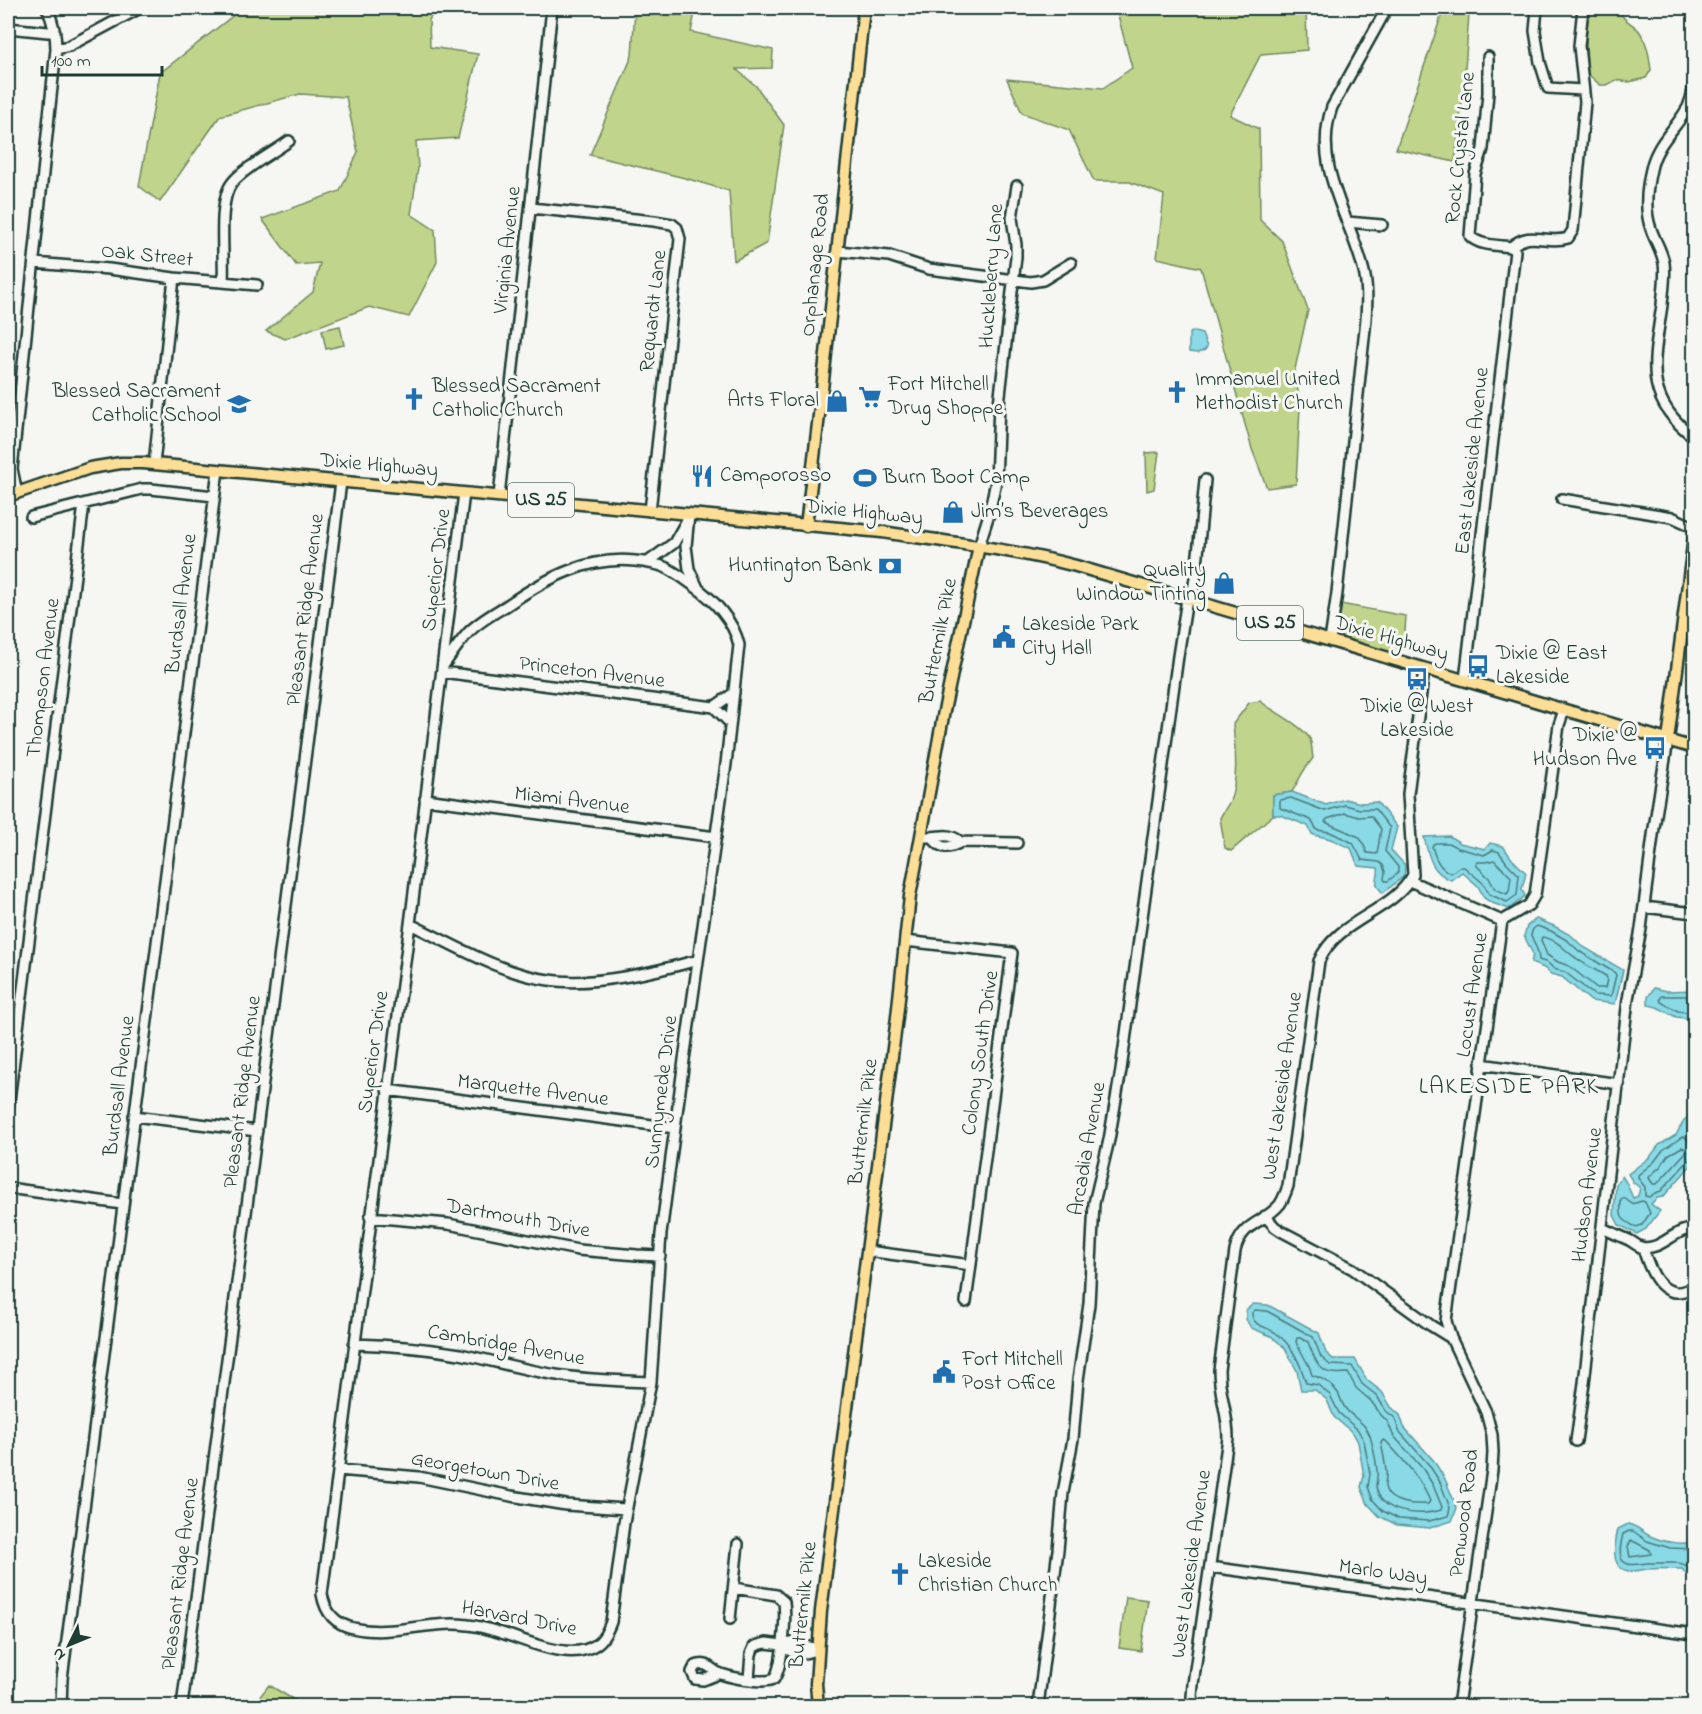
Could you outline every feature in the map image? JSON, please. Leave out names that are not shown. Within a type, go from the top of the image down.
[{"type":"main road","name":"Orphanage Road","points":[[806,526],[864,8]]},
{"type":"main road","name":"Dixie Highway","points":[[12,494],[90,468],[121,463],[154,464],[882,532],[979,546],[1042,557],[1695,748]]},
{"type":"main road","points":[[1668,740],[1695,537]]},
{"type":"main road","name":"Buttermilk Pike","points":[[818,1707],[816,1684],[821,1611],[897,1017],[910,896],[926,837],[960,632],[979,546]]},
{"type":"street","points":[[12,494],[12,470],[56,49],[53,21],[47,8]]},
{"type":"street","points":[[56,49],[69,46],[140,8]]},
{"type":"street","name":"Virginia Avenue","points":[[499,496],[552,8]]},
{"type":"street","points":[[1330,641],[1366,319],[1367,287],[1363,267],[1329,174],[1328,118],[1387,8]]},
{"type":"street","points":[[1537,8],[1535,31],[1540,62],[1548,88],[1583,90]]},
{"type":"street","points":[[1511,247],[1525,237],[1560,240],[1568,238],[1573,230],[1585,102],[1579,46],[1583,8]]},
{"type":"street","points":[[8,28],[55,32]]},
{"type":"street","name":"Rock Crystal Lane","points":[[1488,57],[1488,93],[1483,150],[1475,174],[1470,236],[1479,242],[1511,247]]},
{"type":"street","points":[[1695,85],[1688,106],[1661,145],[1652,165],[1647,210],[1650,228],[1664,263],[1664,284],[1655,358],[1656,385],[1660,399],[1670,416],[1695,437]]},
{"type":"street","points":[[223,281],[224,210],[229,189],[232,183],[244,173],[289,141]]},
{"type":"street","name":"Huckleberry Lane","points":[[979,546],[996,481],[999,404],[1016,245],[1012,218],[1017,186]]},
{"type":"street","name":"Requardt Lane","points":[[531,208],[654,221],[672,224],[679,232],[650,511]]},
{"type":"street","points":[[1347,222],[1382,225]]},
{"type":"street","name":"East Lakeside Avenue","points":[[1465,680],[1515,251],[1511,247]]},
{"type":"street","points":[[838,251],[889,256],[930,270],[1013,280],[1038,281],[1071,263]]},
{"type":"street","name":"Oak Street","points":[[34,262],[257,285]]},
{"type":"street","points":[[154,464],[174,278]]},
{"type":"street","name":"Burdsall Avenue","points":[[61,1707],[62,1679],[122,1204],[218,470]]},
{"type":"street","name":"Arcadia Avenue","points":[[1038,1707],[1063,1493],[1073,1439],[1078,1380],[1089,1304],[1094,1203],[1109,1140],[1121,1070],[1178,656],[1187,599],[1193,591],[1197,565],[1205,480]]},
{"type":"street","name":"Pleasant Ridge Avenue","points":[[182,1707],[341,482]]},
{"type":"street","points":[[31,517],[124,492],[151,489],[214,496]]},
{"type":"street","name":"Superior Drive","points":[[330,1614],[324,1605],[322,1594],[464,493]]},
{"type":"street","points":[[1562,499],[1672,517],[1695,527]]},
{"type":"street","name":"Thompson Avenue","points":[[8,1108],[84,504]]},
{"type":"street","points":[[648,562],[674,543],[689,515]]},
{"type":"street","points":[[689,515],[686,546],[689,569],[699,590]]},
{"type":"street","name":"Sunnymede Drive","points":[[442,669],[469,632],[520,596],[571,569],[621,559],[648,562],[670,570],[699,590],[723,614],[737,637],[739,657],[675,1128],[660,1256],[651,1382],[626,1509],[611,1622],[606,1635],[598,1643]]},
{"type":"street","name":"Princeton Avenue","points":[[442,669],[714,707]]},
{"type":"street","points":[[1424,670],[1407,794],[1413,866],[1410,881],[1502,921]]},
{"type":"street","points":[[730,723],[714,707],[734,693]]},
{"type":"street","name":"Locust Avenue","points":[[1451,1338],[1446,1321],[1502,921],[1529,904],[1535,895],[1559,725],[1564,710]]},
{"type":"street","name":"Hudson Avenue","points":[[1576,1441],[1628,999],[1668,740]]},
{"type":"street","name":"Miami Avenue","points":[[425,799],[716,837]]},
{"type":"street","points":[[926,837],[943,847],[961,842],[1017,843]]},
{"type":"street","name":"West Lakeside Avenue","points":[[1196,1707],[1192,1696],[1228,1438],[1226,1413],[1219,1386],[1219,1370],[1235,1251],[1239,1237],[1246,1228],[1279,1205],[1288,1186],[1319,961],[1323,951],[1344,930],[1388,901],[1410,881]]},
{"type":"street","points":[[1644,907],[1695,913]]},
{"type":"street","points":[[410,924],[483,960],[516,972],[549,980],[588,981],[617,978],[698,960]]},
{"type":"street","name":"Colony South Drive","points":[[904,941],[1012,953],[966,1302]]},
{"type":"street","points":[[1481,1065],[1619,1084]]},
{"type":"street","name":"Marquette Avenue","points":[[387,1090],[675,1128]]},
{"type":"street","points":[[135,1116],[257,1131]]},
{"type":"street","points":[[8,1188],[122,1204]]},
{"type":"street","points":[[1265,1216],[1281,1232],[1353,1269],[1451,1338]]},
{"type":"street","name":"Dartmouth Drive","points":[[370,1217],[448,1224],[578,1250],[660,1256]]},
{"type":"street","points":[[1602,1228],[1643,1248],[1668,1240],[1678,1232],[1695,1229]]},
{"type":"street","points":[[1643,1248],[1649,1268],[1657,1281],[1671,1291],[1683,1291],[1695,1287]]},
{"type":"street","points":[[867,1251],[971,1265]]},
{"type":"street","name":"Penwood Road","points":[[1451,1338],[1486,1412],[1492,1439],[1492,1470],[1458,1707]]},
{"type":"street","name":"Cambridge Avenue","points":[[354,1344],[410,1347],[461,1354],[525,1370],[565,1376],[651,1382]]},
{"type":"street","name":"Georgetown Drive","points":[[338,1470],[419,1477],[566,1505],[626,1509]]},
{"type":"street","points":[[730,1619],[738,1544]]},
{"type":"street","name":"Marlo Way","points":[[1210,1567],[1695,1634]]},
{"type":"street","points":[[718,1674],[766,1682],[774,1679],[778,1673],[786,1612],[784,1602],[776,1595],[734,1588]]},
{"type":"street","name":"Harvard Drive","points":[[330,1614],[340,1624],[353,1629],[390,1630],[461,1624],[481,1627],[531,1643],[565,1650],[578,1651],[598,1643]]},
{"type":"street","points":[[749,1679],[750,1661],[754,1647],[758,1645],[790,1644],[818,1649]]},
{"type":"green space","points":[[248,8],[436,8],[429,20],[430,47],[478,54],[458,138],[416,141],[418,168],[411,214],[435,230],[437,262],[409,317],[369,307],[285,339],[266,331],[313,292],[320,263],[296,265],[262,219],[340,191],[358,152],[346,97],[300,94],[220,116],[160,202],[139,186],[160,73],[234,15]]},
{"type":"green space","points":[[635,8],[696,8],[691,32],[773,50],[772,68],[736,69],[756,86],[784,125],[767,243],[734,261],[729,191],[590,155],[632,56]]},
{"type":"green space","points":[[1116,8],[1306,8],[1307,50],[1261,54],[1230,115],[1259,129],[1260,220],[1282,241],[1308,310],[1295,369],[1300,407],[1296,484],[1267,488],[1252,449],[1201,268],[1157,258],[1164,195],[1127,181],[1094,181],[1069,130],[1022,113],[1007,79],[1103,88],[1132,68]]},
{"type":"green space","points":[[1444,8],[1472,8],[1469,14],[1455,162],[1396,149]]},
{"type":"green space","points":[[1591,8],[1619,8],[1625,19],[1640,32],[1649,55],[1651,70],[1646,78],[1629,82],[1616,80],[1607,85],[1600,85],[1588,74],[1586,32]]},
{"type":"green space","points":[[340,326],[344,345],[326,349],[322,330]]},
{"type":"green space","points":[[1159,452],[1154,489],[1147,491],[1146,453]]},
{"type":"green space","points":[[1335,603],[1406,616],[1398,662],[1330,641]]},
{"type":"green space","points":[[1260,701],[1306,734],[1311,741],[1313,758],[1292,792],[1273,795],[1273,815],[1231,851],[1225,848],[1220,818],[1230,801],[1235,782],[1233,724],[1249,703]]},
{"type":"green space","points":[[1126,1597],[1148,1600],[1141,1651],[1119,1648]]},
{"type":"green space","points":[[269,1685],[308,1706],[262,1706],[258,1699]]},
{"type":"water","points":[[1192,331],[1202,334],[1207,347],[1205,350],[1198,353],[1189,352],[1189,335]]},
{"type":"water","points":[[1292,792],[1326,805],[1345,799],[1361,803],[1377,802],[1397,827],[1391,850],[1405,865],[1404,876],[1383,893],[1377,883],[1378,868],[1358,866],[1351,848],[1312,834],[1308,826],[1281,815],[1273,815],[1273,795]]},
{"type":"water","points":[[1449,836],[1460,843],[1485,849],[1490,843],[1503,846],[1526,873],[1522,889],[1525,896],[1509,909],[1484,898],[1478,886],[1462,872],[1451,880],[1444,877],[1429,857],[1424,837]]},
{"type":"water","points":[[1536,919],[1572,936],[1582,946],[1623,970],[1615,1004],[1591,1001],[1562,977],[1531,963],[1533,954],[1524,936],[1527,926]]},
{"type":"water","points":[[1654,988],[1667,991],[1694,990],[1694,1019],[1676,1017],[1648,1005],[1648,997]]},
{"type":"water","points":[[1694,1113],[1694,1129],[1691,1133],[1694,1142],[1694,1162],[1663,1197],[1657,1198],[1651,1204],[1660,1211],[1646,1229],[1637,1234],[1619,1225],[1614,1215],[1616,1185],[1622,1176],[1633,1198],[1638,1196],[1640,1188],[1628,1174],[1650,1157],[1659,1145],[1676,1135],[1684,1120]]},
{"type":"water","points":[[1253,1304],[1268,1305],[1319,1333],[1326,1353],[1333,1359],[1355,1359],[1367,1380],[1382,1392],[1391,1407],[1400,1415],[1404,1427],[1434,1461],[1445,1479],[1457,1508],[1452,1521],[1430,1528],[1397,1525],[1379,1516],[1368,1504],[1361,1487],[1364,1476],[1358,1442],[1353,1433],[1334,1417],[1327,1400],[1315,1390],[1301,1390],[1297,1371],[1285,1348],[1271,1336],[1251,1328],[1246,1319],[1246,1310]]},
{"type":"water","points":[[1628,1524],[1661,1540],[1678,1543],[1694,1542],[1692,1574],[1686,1574],[1682,1569],[1628,1571],[1622,1569],[1616,1560],[1616,1541],[1618,1529]]},
{"type":"place","name":"Immanuel United Methodist Church","points":[[1177,392]]},
{"type":"place","name":"Fort Mitchell Drug Shoppe","points":[[870,397]]},
{"type":"place","name":"Blessed Sacrament Catholic Church","points":[[414,399]]},
{"type":"place","name":"Arts Floral","points":[[837,401]]},
{"type":"place","name":"Blessed Sacrament Catholic School","points":[[239,404]]},
{"type":"place","name":"Camporosso","points":[[702,476]]},
{"type":"place","name":"Burn Boot Camp","points":[[865,478]]},
{"type":"place","name":"Jim’s Beverages","points":[[953,512]]},
{"type":"place","name":"Huntington Bank","points":[[890,566]]},
{"type":"place","name":"Quality Window Tinting","points":[[1224,583]]},
{"type":"place","name":"Lakeside Park City Hall","points":[[1004,637]]},
{"type":"place","name":"Dixie @ East Lakeside","points":[[1478,666]]},
{"type":"place","name":"Dixie @ West Lakeside","points":[[1417,679]]},
{"type":"place","name":"Dixie @ Hudson Ave","points":[[1655,748]]},
{"type":"place","name":"Fort Mitchell Post Office","points":[[944,1372]]},
{"type":"place","name":"Lakeside Christian Church","points":[[900,1574]]},
{"type":"district","name":"LAKESIDE PARK","points":[[1509,1087]]}]
